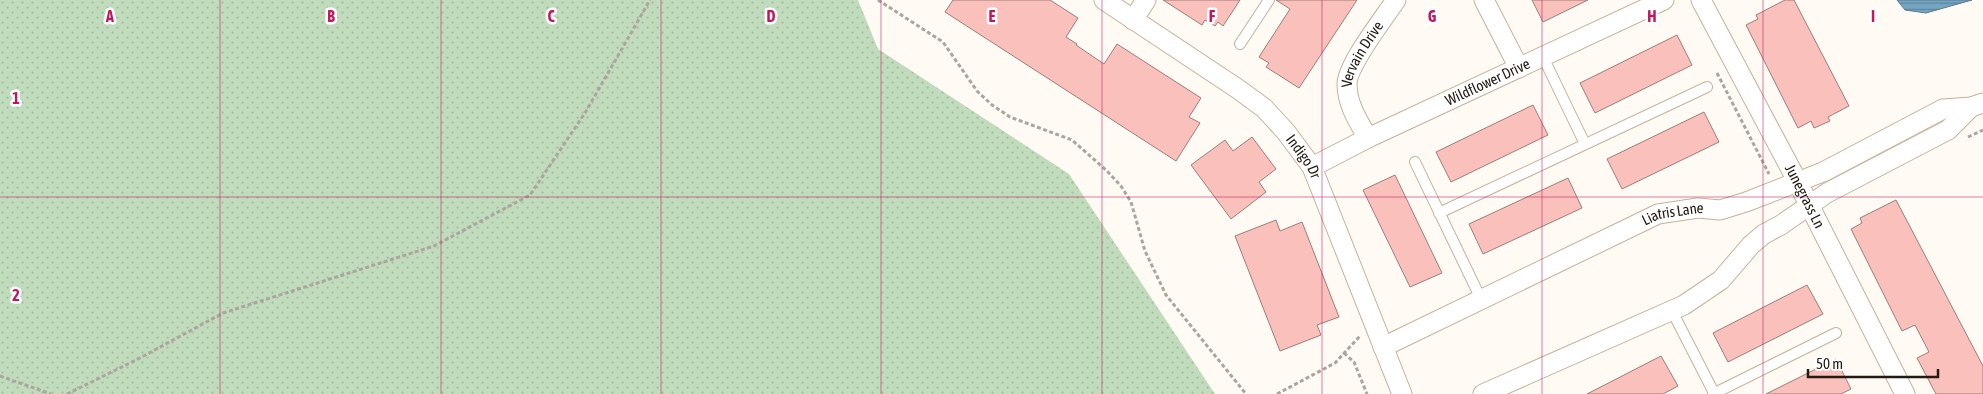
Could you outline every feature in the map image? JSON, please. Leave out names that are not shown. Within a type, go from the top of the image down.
[{"type":"street","name":"Indigo Dr","points":[[1104,0],[1264,108],[1286,132],[1312,167],[1402,394]]},
{"type":"street","points":[[1133,20],[1146,0]]},
{"type":"street","name":"Vervain Drive","points":[[1368,138],[1351,107],[1347,83],[1352,66],[1396,0]]},
{"type":"street","points":[[1484,0],[1519,68]]},
{"type":"street","name":"Wildflower Drive","points":[[1312,167],[1368,138],[1664,0]]},
{"type":"street","name":"Junegrass Ln","points":[[1701,0],[1797,182],[1905,394]]},
{"type":"street","name":"Liatris Lane","points":[[1382,347],[1658,214],[1698,208],[1720,210],[1746,202],[1823,172],[1943,109],[1977,105]]},
{"type":"street","name":"Liatris Lane","points":[[1483,394],[1684,304],[1721,280],[1751,245],[1827,193],[1948,130],[1977,105]]},
{"type":"lane","points":[[1240,44],[1269,0]]},
{"type":"lane","points":[[1543,57],[1585,144]]},
{"type":"lane","points":[[1438,213],[1707,87]]},
{"type":"lane","points":[[1415,162],[1481,299]]},
{"type":"lane","points":[[1671,309],[1714,394],[1836,333]]},
{"type":"path","points":[[67,394],[223,314],[434,246],[530,195],[585,113],[650,0]]},
{"type":"path","points":[[878,0],[943,42],[977,91],[992,105],[1010,117],[1072,140],[1106,170],[1131,202],[1145,251],[1166,295],[1246,394]]},
{"type":"path","points":[[1344,353],[1354,362],[1367,394]]},
{"type":"path","points":[[0,376],[51,394]]},
{"type":"green space","points":[[0,0],[858,0],[878,49],[1069,174],[1215,394],[0,394]]},
{"type":"water","points":[[1897,0],[1972,0],[1926,13],[1905,10]]},
{"type":"building","points":[[953,0],[1050,0],[1078,18],[1066,37],[1104,64],[1117,44],[1201,98],[1189,117],[1200,123],[1176,161],[945,12]]},
{"type":"building","points":[[1163,0],[1240,0],[1223,26],[1218,22],[1215,26],[1205,20],[1202,25]]},
{"type":"building","points":[[1276,0],[1357,0],[1299,88],[1266,67],[1269,63],[1259,57],[1290,9]]},
{"type":"building","points":[[1532,0],[1588,0],[1543,22]]},
{"type":"building","points":[[1785,0],[1794,0],[1849,106],[1828,117],[1830,121],[1814,128],[1811,121],[1798,128],[1746,25],[1758,19],[1756,15]]},
{"type":"building","points":[[1677,35],[1692,65],[1595,113],[1580,83]]},
{"type":"building","points":[[1533,105],[1548,135],[1451,182],[1436,152]]},
{"type":"building","points":[[1704,112],[1719,142],[1622,189],[1607,159]]},
{"type":"building","points":[[1252,137],[1276,169],[1259,182],[1266,192],[1231,219],[1191,165],[1225,140],[1233,151]]},
{"type":"building","points":[[1395,175],[1442,273],[1410,287],[1363,190]]},
{"type":"building","points":[[1568,178],[1582,208],[1483,254],[1469,224]]},
{"type":"building","points":[[1896,200],[1983,366],[1983,394],[1936,394],[1917,358],[1929,352],[1915,325],[1902,331],[1851,229],[1862,223],[1860,218]]},
{"type":"building","points":[[1276,220],[1280,231],[1302,222],[1339,317],[1317,325],[1321,335],[1280,351],[1235,236]]},
{"type":"building","points":[[1807,285],[1823,314],[1728,362],[1713,333]]},
{"type":"building","points":[[1661,356],[1678,386],[1663,394],[1587,394]]},
{"type":"building","points":[[1836,359],[1851,389],[1841,394],[1766,394]]}]
